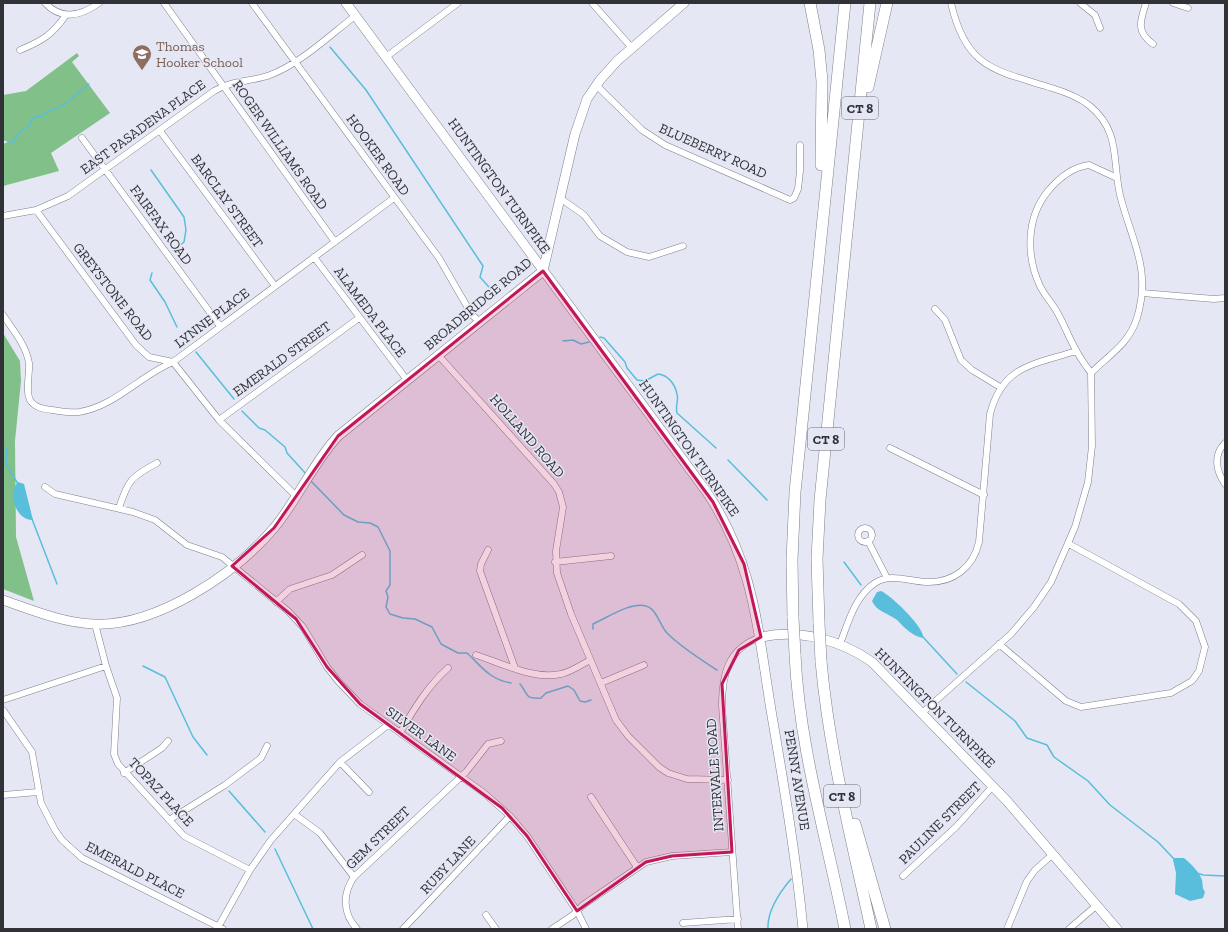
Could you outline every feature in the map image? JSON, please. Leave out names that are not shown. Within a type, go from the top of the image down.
[{"type":"highway","points":[[810,3],[819,50],[822,81],[822,150],[815,250],[815,292]]},
{"type":"highway","name":"CT 8","points":[[845,3],[795,492],[792,560],[794,654],[799,705],[805,746],[830,853],[845,929]]},
{"type":"highway","name":"CT 8","points":[[870,3],[819,519],[817,578],[824,695],[833,747],[871,929]]},
{"type":"highway","points":[[849,214],[865,101],[887,3]]},
{"type":"highway","points":[[833,747],[885,929]]},
{"type":"highway","points":[[830,853],[830,878],[837,929]]},
{"type":"main road","name":"HUNTINGTON TURNPIKE","points":[[346,3],[706,491],[721,514],[744,564],[752,593],[761,637],[779,634],[808,636],[840,644],[872,662],[994,786],[1117,929]]},
{"type":"main road","name":"BROADBRIDGE ROAD","points":[[31,609],[66,620],[95,624],[131,619],[162,609],[194,594],[232,566],[274,528],[338,436],[543,271],[579,118],[587,99],[596,84],[632,48],[684,3]]},
{"type":"main road","points":[[3,596],[31,609]]},
{"type":"main road","points":[[3,600],[31,609]]},
{"type":"main road","name":"PENNY AVENUE","points":[[761,637],[797,876],[803,929]]},
{"type":"street","points":[[45,3],[55,11],[66,15],[83,13],[99,3]]},
{"type":"street","name":"ROGER WILLIAMS ROAD","points":[[164,3],[335,242]]},
{"type":"street","name":"HOOKER ROAD","points":[[252,3],[394,198],[440,258],[472,315],[480,322]]},
{"type":"street","points":[[386,57],[458,3]]},
{"type":"street","points":[[592,3],[632,48]]},
{"type":"street","points":[[951,3],[954,17],[963,39],[978,59],[985,65],[1014,77],[1070,94],[1081,99],[1097,113],[1107,126],[1114,142],[1117,178],[1126,214],[1141,259],[1142,293],[1137,319],[1128,338],[1115,353],[1091,373]]},
{"type":"street","points":[[1080,3],[1095,15],[1100,28]]},
{"type":"street","points":[[1146,3],[1140,27],[1143,35],[1153,44]]},
{"type":"street","points":[[1173,3],[1188,8]]},
{"type":"street","points":[[20,50],[45,39],[54,31],[66,15]]},
{"type":"street","name":"EAST PASADENA PLACE","points":[[3,216],[36,210],[68,196],[223,86],[270,75],[295,61],[355,16]]},
{"type":"street","name":"BLUEBERRY ROAD","points":[[596,84],[642,130],[665,145],[790,200],[794,198],[798,189],[800,145]]},
{"type":"street","name":"BARCLAY STREET","points":[[160,131],[275,286]]},
{"type":"street","name":"FAIRFAX ROAD","points":[[82,138],[220,326]]},
{"type":"street","points":[[922,713],[1021,623],[1051,582],[1069,544],[1082,508],[1090,462],[1092,446],[1091,373],[1076,351],[1062,321],[1046,297],[1036,275],[1029,246],[1030,232],[1037,211],[1047,193],[1071,171],[1089,165],[1117,178]]},
{"type":"street","name":"LYNNE PLACE","points":[[3,315],[26,352],[29,369],[30,399],[36,406],[43,409],[74,412],[88,410],[103,404],[158,368],[173,362],[394,198]]},
{"type":"street","points":[[560,198],[584,215],[600,236],[628,252],[649,257],[683,246]]},
{"type":"street","name":"GREYSTONE ROAD","points":[[36,210],[136,345],[149,356],[173,362]]},
{"type":"street","name":"ALAMEDA PLACE","points":[[314,257],[407,380]]},
{"type":"street","points":[[1142,293],[1214,299],[1225,298]]},
{"type":"street","points":[[935,309],[944,320],[961,360],[972,370],[1000,387]]},
{"type":"street","name":"EMERALD STREET","points":[[220,420],[359,318]]},
{"type":"street","points":[[840,644],[857,603],[873,584],[887,578],[926,582],[944,581],[964,570],[977,549],[984,495],[990,414],[994,399],[1000,387],[1019,370],[1076,351]]},
{"type":"street","name":"HOLLAND ROAD","points":[[439,356],[554,484],[559,492],[563,507],[556,562],[564,594],[590,660],[621,728],[659,767],[679,778],[728,780]]},
{"type":"street","points":[[173,362],[220,420],[296,496]]},
{"type":"street","points":[[1225,443],[1221,447],[1216,460],[1218,474],[1225,484]]},
{"type":"street","points":[[890,448],[984,495]]},
{"type":"street","points":[[119,508],[126,487],[139,473],[156,463]]},
{"type":"street","name":"SILVER LANE","points":[[44,487],[55,494],[119,508],[155,520],[187,545],[222,557],[276,602],[303,627],[327,667],[360,704],[484,793],[510,816],[527,836],[577,911],[586,929]]},
{"type":"street","points":[[868,542],[887,578]]},
{"type":"street","points":[[999,644],[1066,701],[1081,707],[1171,693],[1192,680],[1199,671],[1205,647],[1196,621],[1188,613],[1178,604],[1069,544]]},
{"type":"street","points":[[488,550],[480,564],[480,571],[515,668]]},
{"type":"street","points":[[276,602],[290,589],[332,575],[362,556]]},
{"type":"street","points":[[556,562],[612,556]]},
{"type":"street","name":"TOPAZ PLACE","points":[[95,624],[106,666],[118,702],[114,754],[118,764],[124,773],[189,840],[250,870]]},
{"type":"street","name":"INTERVALE ROAD","points":[[738,929],[722,706],[722,684],[724,675],[739,650],[752,640],[761,637]]},
{"type":"street","points":[[476,655],[515,668],[536,673],[561,674],[590,660]]},
{"type":"street","points":[[601,684],[644,665]]},
{"type":"street","points":[[3,700],[106,666]]},
{"type":"street","points":[[400,733],[420,698],[448,668]]},
{"type":"street","name":"EMERALD PLACE","points":[[3,710],[32,752],[36,766],[38,792],[55,830],[72,851],[82,858],[220,928]]},
{"type":"street","points":[[220,928],[250,870],[271,840],[340,762],[388,725]]},
{"type":"street","name":"GEM STREET","points":[[357,929],[352,923],[346,908],[348,888],[354,877],[466,772],[488,744],[501,741]]},
{"type":"street","points":[[124,773],[162,748],[168,742]]},
{"type":"street","points":[[169,820],[225,784],[261,758],[267,746]]},
{"type":"street","points":[[340,762],[369,792]]},
{"type":"street","name":"PAULINE STREET","points":[[903,876],[956,827],[994,786]]},
{"type":"street","points":[[3,796],[38,792]]},
{"type":"street","points":[[591,797],[637,867]]},
{"type":"street","points":[[294,814],[320,834],[354,877]]},
{"type":"street","name":"RUBY LANE","points":[[403,929],[510,816]]},
{"type":"street","points":[[552,929],[577,911],[583,904],[646,862],[672,856],[732,852]]},
{"type":"street","points":[[1007,929],[1027,881],[1035,870],[1053,854]]},
{"type":"street","points":[[1070,929],[1097,905]]},
{"type":"street","points":[[486,915],[496,929]]},
{"type":"street","points":[[683,923],[738,919]]},
{"type":"highlighted area","points":[[543,271],[713,502],[744,564],[761,637],[739,650],[722,684],[732,852],[672,856],[646,862],[577,911],[527,836],[502,808],[360,704],[327,667],[296,619],[232,566],[274,528],[338,436]]},
{"type":"green space","points":[[77,53],[79,56],[72,62],[110,113],[51,153],[59,171],[3,186],[3,144],[8,142],[3,140],[3,95],[26,91]]},
{"type":"green space","points":[[3,333],[20,361],[21,381],[15,441],[16,537],[34,601],[3,589]]},
{"type":"water","points":[[18,482],[24,484],[33,520],[22,516],[15,506],[13,493]]},
{"type":"water","points":[[881,591],[892,599],[914,620],[919,627],[923,638],[912,634],[897,620],[874,605],[872,601],[877,592]]},
{"type":"water","points":[[1174,858],[1184,858],[1197,871],[1201,877],[1205,892],[1203,898],[1190,901],[1175,894],[1176,873],[1173,860]]},
{"type":"waterway","points":[[330,47],[366,90],[483,266],[480,277],[496,295]]},
{"type":"waterway","points":[[8,142],[13,142],[19,133],[30,125],[34,117],[42,116],[47,112],[64,105],[89,84]]},
{"type":"waterway","points":[[151,170],[184,217],[186,230],[184,242],[173,251]]},
{"type":"waterway","points":[[152,273],[150,280],[165,302],[177,327]]},
{"type":"waterway","points":[[600,337],[604,338],[625,362],[627,368],[637,380],[645,381],[658,374],[668,378],[676,390],[677,413],[716,448]]},
{"type":"waterway","points":[[563,341],[573,340],[581,344],[589,342]]},
{"type":"waterway","points":[[196,352],[234,399]]},
{"type":"waterway","points":[[242,411],[259,428],[265,430],[285,447],[287,453],[307,475]]},
{"type":"waterway","points":[[3,446],[7,450],[6,464],[18,484]]},
{"type":"waterway","points":[[728,460],[767,500]]},
{"type":"waterway","points":[[310,480],[344,515],[358,522],[370,523],[378,527],[390,551],[390,585],[386,591],[388,597],[386,607],[390,614],[403,618],[415,619],[432,627],[441,644],[458,653],[467,653],[492,676],[511,683]]},
{"type":"waterway","points":[[32,519],[57,584]]},
{"type":"waterway","points":[[844,562],[861,585]]},
{"type":"waterway","points":[[593,629],[593,624],[621,610],[640,605],[646,606],[653,610],[667,633],[679,644],[717,670]]},
{"type":"waterway","points":[[923,637],[957,674]]},
{"type":"waterway","points":[[143,666],[165,677],[193,737],[207,755]]},
{"type":"waterway","points":[[966,682],[1015,721],[1027,738],[1047,745],[1054,757],[1088,781],[1110,805],[1158,842],[1174,859]]},
{"type":"waterway","points":[[520,684],[528,696],[532,698],[541,698],[546,693],[568,686],[574,690],[580,701],[585,702],[591,700]]},
{"type":"waterway","points":[[229,791],[265,832]]},
{"type":"waterway","points":[[275,849],[313,929]]},
{"type":"waterway","points":[[1197,873],[1203,875],[1225,876]]},
{"type":"waterway","points":[[768,929],[768,922],[775,902],[791,879]]},
{"type":"place","name":"Thomas Hooker School","points":[[142,71]]}]
